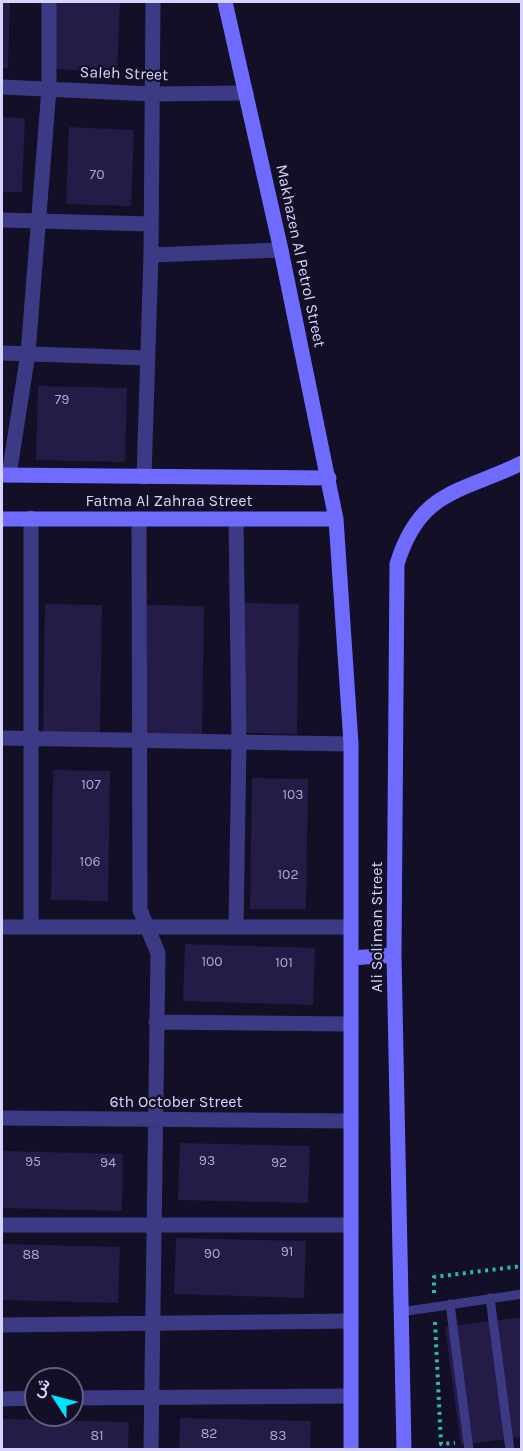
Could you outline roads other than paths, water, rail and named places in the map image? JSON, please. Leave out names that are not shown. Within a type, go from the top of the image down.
[{"type":"street","points":[[5,475],[28,354],[49,89],[49,2]]},
{"type":"street","points":[[144,477],[151,224],[153,2]]},
{"type":"street","name":"Makhazen Al Petrol Street","points":[[225,2],[281,250],[336,519],[351,744],[351,1449]]},
{"type":"street","name":"Saleh Street","points":[[2,87],[152,94],[246,93]]},
{"type":"street","points":[[2,220],[151,224]]},
{"type":"street","points":[[150,255],[281,250]]},
{"type":"street","points":[[2,353],[148,358]]},
{"type":"street","name":"Ali Soliman Street","points":[[404,1449],[394,955],[397,564],[414,524],[428,508],[445,495],[519,465]]},
{"type":"street","name":"Fatma Al Zahraa Street","points":[[5,475],[329,478]]},
{"type":"street","name":"Fatma Al Zahraa Street","points":[[2,519],[336,519]]},
{"type":"street","points":[[31,519],[31,927]]},
{"type":"street","points":[[140,519],[140,910],[158,953],[151,1449]]},
{"type":"street","points":[[236,519],[239,742],[236,927]]},
{"type":"street","points":[[2,738],[351,744]]},
{"type":"street","points":[[2,927],[351,927]]},
{"type":"street","points":[[351,958],[394,955]]},
{"type":"street","points":[[156,1023],[351,1024]]},
{"type":"street","name":"6th October Street","points":[[2,1118],[351,1121]]},
{"type":"street","points":[[2,1225],[351,1225]]},
{"type":"street","points":[[2,1325],[351,1321]]},
{"type":"street","points":[[84,1398],[351,1396]]},
{"type":"street","points":[[2,1399],[24,1398]]},
{"type":"lane","points":[[401,1312],[522,1294]]},
{"type":"lane","points":[[490,1298],[510,1449]]},
{"type":"lane","points":[[450,1304],[469,1449]]}]
